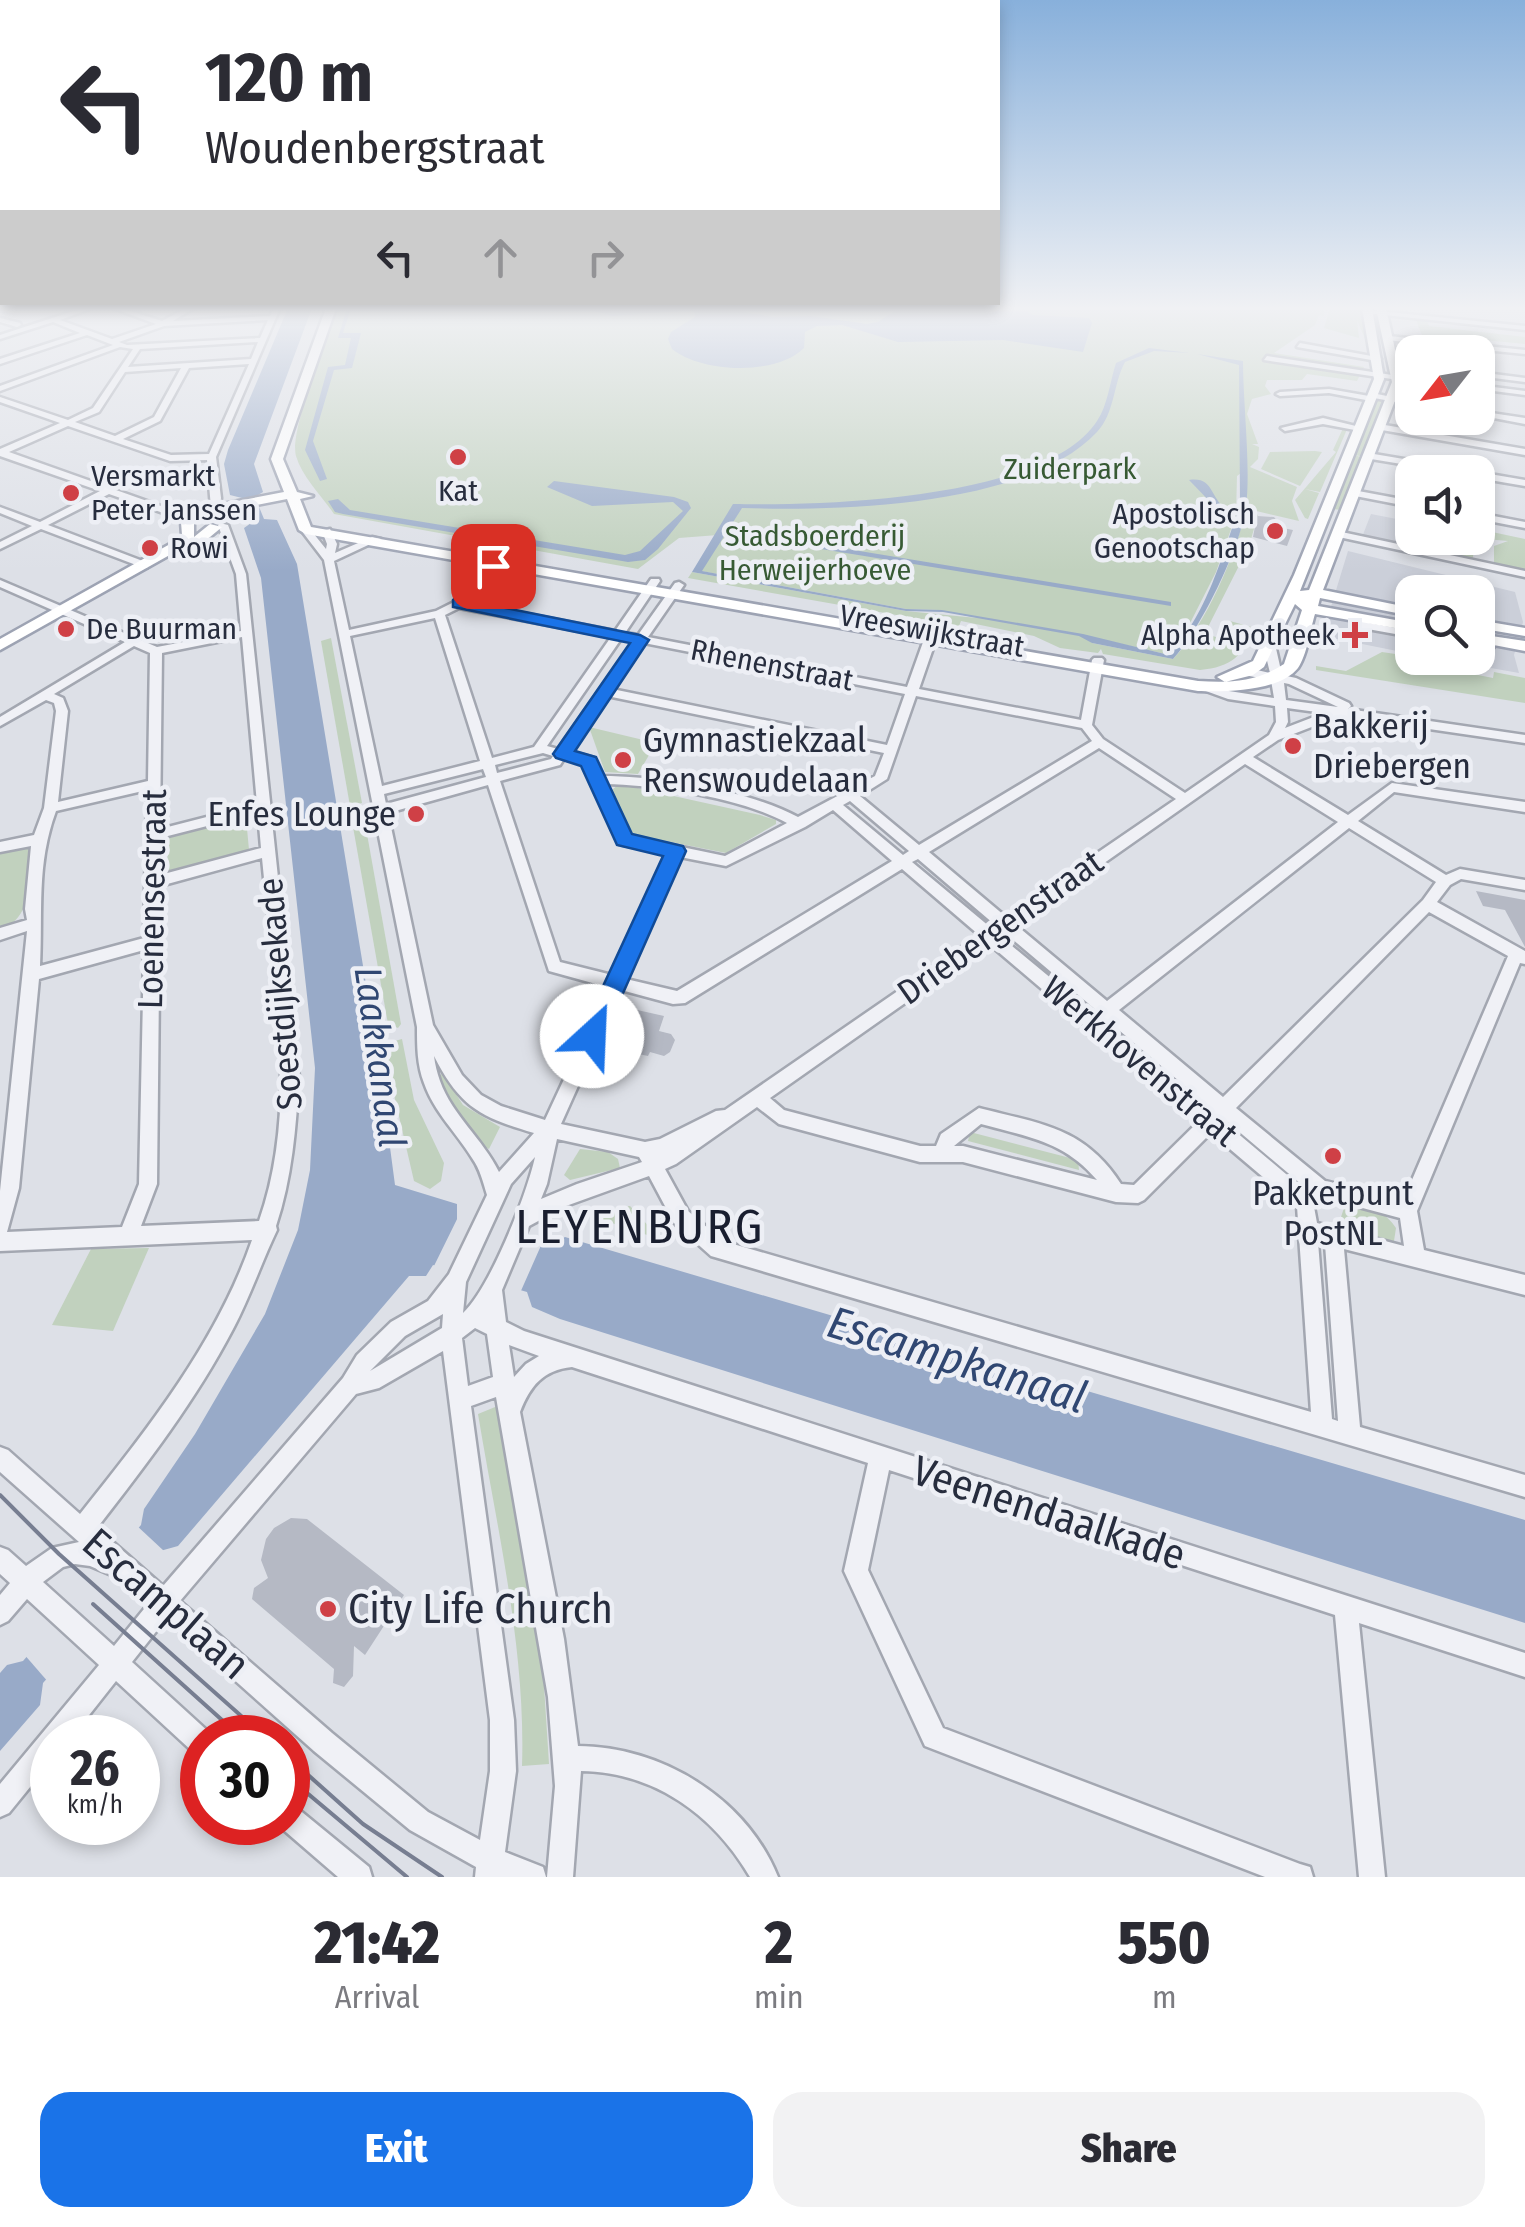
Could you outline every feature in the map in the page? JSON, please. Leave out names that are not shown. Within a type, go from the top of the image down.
[{"type":"main road","points":[[300,396],[276,460],[306,530]]},
{"type":"main road","points":[[1282,676],[1392,396]]},
{"type":"main road","points":[[1248,672],[1259,664],[1291,597],[1371,397]]},
{"type":"main road","points":[[284,442],[289,467],[324,526]]},
{"type":"main road","points":[[0,656],[64,611],[184,542],[189,523],[307,496]]},
{"type":"main road","points":[[0,645],[195,546],[219,517]]},
{"type":"main road","name":"Vreeswijkstraat","points":[[306,530],[324,526],[1097,664],[1198,686],[1226,688],[1282,676]]},
{"type":"main road","name":"Vreeswijkstraat","points":[[324,526],[376,540],[500,557]]},
{"type":"main road","points":[[1291,597],[1395,610]]},
{"type":"main road","points":[[1313,601],[1350,616],[1395,626]]},
{"type":"main road","points":[[1498,641],[1525,632]]},
{"type":"main road","name":"Vreeswijkstraat","points":[[1097,664],[1190,677],[1216,678],[1248,672]]},
{"type":"street","points":[[0,452],[96,410],[106,396]]},
{"type":"street","points":[[115,439],[157,419],[170,396]]},
{"type":"street","name":"Soestdijksekade","points":[[82,1530],[166,1423],[219,1342],[268,1230],[291,1130],[291,1076],[241,574],[219,517],[210,476],[212,457],[239,396]]},
{"type":"street","points":[[1361,396],[1395,400]]},
{"type":"street","points":[[0,399],[170,458],[212,457]]},
{"type":"street","points":[[1495,416],[1525,421]]},
{"type":"street","points":[[1284,428],[1323,421],[1360,428]]},
{"type":"street","points":[[1379,427],[1525,452]]},
{"type":"street","points":[[0,452],[189,523]]},
{"type":"street","points":[[1368,456],[1395,461]]},
{"type":"street","points":[[1495,478],[1525,484]]},
{"type":"street","points":[[0,535],[103,490]]},
{"type":"street","points":[[0,546],[103,490]]},
{"type":"street","points":[[1354,493],[1395,501]]},
{"type":"street","points":[[152,506],[219,517]]},
{"type":"street","points":[[0,510],[140,564]]},
{"type":"street","points":[[1495,519],[1525,525]]},
{"type":"street","points":[[324,526],[332,544],[329,560],[425,1026],[423,1049],[430,1082],[441,1106],[494,1176],[493,1208]]},
{"type":"street","points":[[306,530],[329,560]]},
{"type":"street","points":[[1338,534],[1525,574]]},
{"type":"street","points":[[329,560],[376,540]]},
{"type":"street","points":[[345,634],[439,614],[458,604],[500,557]]},
{"type":"street","points":[[0,584],[156,651],[247,632]]},
{"type":"street","points":[[540,748],[653,584]]},
{"type":"street","points":[[380,810],[548,767],[563,754],[677,589]]},
{"type":"street","name":"Rhenenstraat","points":[[458,604],[1086,725]]},
{"type":"street","points":[[449,636],[474,610]]},
{"type":"street","points":[[439,614],[554,967],[679,998],[1099,742]]},
{"type":"street","points":[[376,792],[540,748],[589,761],[624,840],[726,861],[881,779],[932,634]]},
{"type":"street","points":[[0,722],[134,640]]},
{"type":"street","points":[[1269,644],[1282,676],[1301,704],[1297,727]]},
{"type":"street","name":"Loenensestraat","points":[[130,1234],[148,1184],[156,651]]},
{"type":"street","points":[[1097,664],[1086,725],[1099,742],[1185,799]]},
{"type":"street","name":"Vreeswijkstraat","points":[[1248,672],[1282,676],[1344,710]]},
{"type":"street","points":[[1274,737],[1282,721],[1282,676]]},
{"type":"street","name":"Vreeswijkstraat","points":[[1198,686],[1280,703],[1525,739]]},
{"type":"street","points":[[606,692],[892,750]]},
{"type":"street","points":[[0,1227],[10,1188],[32,975],[32,909],[39,840],[51,808],[62,705],[44,695]]},
{"type":"street","name":"Vreeswijkstraat","points":[[1297,727],[1344,710]]},
{"type":"street","name":"Driebergenstraat","points":[[522,1222],[564,1194],[712,1132],[726,1116],[996,929],[1274,737],[1297,727]]},
{"type":"street","points":[[1245,758],[1445,881]]},
{"type":"street","points":[[600,780],[627,778],[778,812],[800,824]]},
{"type":"street","points":[[51,808],[152,784]]},
{"type":"street","points":[[1100,1016],[1398,786],[1525,806]]},
{"type":"street","name":"Werkhovenstraat","points":[[852,796],[996,929],[1313,1196]]},
{"type":"street","points":[[154,834],[263,806]]},
{"type":"street","name":"Werkhovenstraat","points":[[835,806],[900,863],[996,929]]},
{"type":"street","points":[[0,848],[39,840]]},
{"type":"street","points":[[350,1385],[372,1381],[451,1334],[474,1317],[493,1288],[538,1184],[551,1126],[676,851]]},
{"type":"street","points":[[153,882],[267,852]]},
{"type":"street","points":[[756,1096],[779,1116],[920,1154],[963,1154],[1116,1193],[1138,1194],[1428,904],[1445,881],[1460,874],[1525,885]]},
{"type":"street","points":[[1416,1258],[1408,1211],[1521,956],[1428,904]]},
{"type":"street","points":[[0,934],[35,923]]},
{"type":"street","points":[[32,975],[152,942]]},
{"type":"street","points":[[425,1026],[462,1090],[481,1106],[649,1159],[681,1217],[718,1249],[1525,1486]]},
{"type":"street","points":[[942,1154],[947,1140],[978,1116],[1074,1142],[1102,1168],[1116,1193]]},
{"type":"street","points":[[74,1715],[375,1351],[398,1329],[435,1308],[458,1278],[506,1178],[551,1126]]},
{"type":"street","points":[[1322,1426],[1308,1230],[1313,1196],[1408,1211]]},
{"type":"street","points":[[0,1242],[268,1230]]},
{"type":"street","points":[[1308,1230],[1525,1285]]},
{"type":"street","points":[[1334,1237],[1350,1435]]},
{"type":"street","points":[[458,1278],[451,1334],[502,1720],[503,1771],[489,1869]]},
{"type":"street","points":[[493,1288],[496,1329],[516,1379],[511,1412],[538,1555],[567,1758],[560,1877]]},
{"type":"street","name":"Veenendaalkade","points":[[474,1317],[574,1358],[1525,1666]]},
{"type":"street","points":[[461,1399],[516,1379],[551,1360],[574,1358]]},
{"type":"street","name":"Escamplaan","points":[[0,1458],[82,1530],[106,1557],[419,1821],[489,1869],[533,1877]]},
{"type":"street","points":[[880,1459],[856,1571],[934,1737],[1300,1877]]},
{"type":"street","points":[[0,1613],[26,1583],[60,1554],[88,1552],[106,1557]]},
{"type":"street","name":"Escamplaan","points":[[0,1558],[180,1724]]},
{"type":"street","points":[[1346,1608],[1372,1877]]},
{"type":"street","points":[[567,1758],[588,1756],[650,1768],[679,1784],[708,1804],[735,1833],[765,1877]]},
{"type":"street","points":[[0,1804],[30,1768]]},
{"type":"street","points":[[310,1836],[359,1877]]},
{"type":"shaded area","points":[[1371,514],[1395,519],[1395,543],[1362,537]]},
{"type":"shaded area","points":[[1348,551],[1446,575],[1395,575],[1395,651],[1322,636]]},
{"type":"shaded area","points":[[1495,587],[1515,592],[1523,622],[1514,655],[1519,673],[1495,669]]},
{"type":"green space","name":"Zuiderpark","points":[[307,396],[1265,396],[1252,399],[1247,414],[1258,444],[1252,444],[1259,447],[1258,459],[1250,467],[1297,487],[1292,501],[1299,521],[1248,509],[1258,515],[1249,546],[1205,633],[1221,639],[1230,621],[1255,628],[1235,658],[1200,670],[1103,654],[1101,649],[1098,653],[1060,648],[1034,636],[961,621],[957,631],[934,627],[936,622],[688,578],[692,572],[906,611],[977,618],[939,610],[906,609],[701,571],[732,522],[718,535],[679,538],[638,569],[334,514],[296,456]],"holes":[[[1245,470],[1247,495],[1227,568],[1208,609],[1173,659],[1092,643],[1087,636],[1165,654],[1181,641],[1177,639],[1184,635],[1216,572],[1236,515],[1237,476]]]},
{"type":"green space","points":[[1374,400],[1385,401],[1364,457],[1355,455],[1363,458],[1343,510],[1331,509]]},
{"type":"green space","points":[[1344,426],[1348,427],[1320,492],[1305,489],[1319,493],[1308,519],[1305,518],[1295,500],[1336,452],[1333,450]]},
{"type":"green space","points":[[1270,452],[1322,452],[1300,486],[1261,469]]},
{"type":"green space","points":[[1495,533],[1525,539],[1525,570],[1494,563],[1495,546],[1508,541],[1495,540]]},
{"type":"green space","points":[[331,638],[362,803],[350,806],[321,641]]},
{"type":"green space","points":[[1382,652],[1395,654],[1395,675],[1493,678],[1495,672],[1525,678],[1525,703],[1316,670],[1316,666],[1346,671]]},
{"type":"green space","name":"Gymnastiekzaal Renswoudelaan","points":[[589,727],[656,743],[638,774],[605,772]]},
{"type":"green space","points":[[619,784],[760,815],[776,820],[776,824],[726,853],[631,834],[612,790]]},
{"type":"green space","points":[[362,806],[401,1024],[398,1028],[388,1024],[350,810]]},
{"type":"green space","points":[[246,818],[249,850],[167,871],[168,837]]},
{"type":"green space","points":[[0,849],[28,849],[31,857],[26,900],[18,918],[0,930]]},
{"type":"green space","points":[[402,1039],[414,1100],[444,1163],[441,1181],[430,1189],[414,1181],[385,1056],[391,1042]]},
{"type":"green space","points":[[443,1074],[463,1105],[500,1127],[489,1149],[472,1136],[458,1117],[442,1085],[439,1075]]},
{"type":"green space","points":[[970,1132],[1078,1160],[1079,1170],[968,1141]]},
{"type":"green space","points":[[580,1149],[608,1152],[618,1159],[620,1168],[570,1180],[564,1175]]},
{"type":"green space","points":[[1353,1205],[1383,1214],[1396,1228],[1394,1241],[1371,1240],[1351,1230],[1341,1217],[1344,1208]]},
{"type":"green space","points":[[630,1206],[654,1232],[653,1237],[594,1217],[599,1210]]},
{"type":"green space","points":[[149,1248],[113,1331],[52,1325],[91,1249]]},
{"type":"green space","points":[[500,1405],[541,1639],[549,1764],[522,1766],[515,1634],[478,1414]]},
{"type":"water","name":"Escampkanaal","points":[[251,396],[279,396],[254,464],[263,492],[255,497],[264,519],[277,520],[297,564],[378,1057],[395,1185],[457,1204],[457,1219],[547,1247],[565,1237],[1525,1520],[1525,1623],[560,1319],[532,1307],[527,1292],[433,1265],[426,1276],[409,1276],[178,1546],[160,1551],[43,1683],[40,1705],[0,1751],[0,1673],[7,1665],[23,1661],[141,1525],[144,1509],[195,1434],[265,1314],[298,1230],[310,1170],[315,1068],[261,578],[244,528],[254,521],[246,499],[230,495],[224,464]]},
{"type":"water","points":[[320,396],[326,396],[313,441],[327,479],[320,481],[305,450]]},
{"type":"water","points":[[1107,396],[1114,396],[1103,424],[1066,457],[1026,476],[979,490],[878,505],[742,508],[702,571],[906,609],[942,610],[1083,634],[1165,654],[1178,643],[1201,609],[1238,510],[1217,509],[1189,480],[1207,484],[1225,508],[1240,505],[1239,396],[1245,396],[1248,473],[1243,524],[1207,609],[1173,659],[1092,643],[1079,636],[943,612],[906,611],[692,572],[733,504],[873,499],[982,483],[1031,468],[1070,447],[1097,421]]},
{"type":"water","points":[[554,481],[674,497],[688,502],[691,508],[658,549],[645,560],[628,562],[343,514],[335,512],[328,501],[338,499],[350,510],[625,555],[640,551],[683,511],[673,502],[592,506],[547,487]]},
{"type":"water","points":[[768,536],[1171,602],[1171,606],[766,540]]},
{"type":"pier","points":[[462,1209],[462,1215],[543,1241],[520,1293],[433,1268]]},
{"type":"pier","points":[[135,1524],[164,1551],[49,1683],[23,1653]]},
{"type":"building","name":"Apostolisch Genootschap","points":[[1257,516],[1274,517],[1283,528],[1293,530],[1287,546],[1253,537]]},
{"type":"building","points":[[1476,891],[1525,900],[1525,947],[1505,910],[1483,906]]},
{"type":"building","points":[[624,1007],[664,1016],[659,1031],[671,1034],[675,1040],[670,1052],[664,1056],[650,1052],[648,1056],[606,1047]]},
{"type":"building","name":"City Life Church","points":[[291,1518],[307,1519],[404,1595],[365,1655],[354,1646],[353,1676],[344,1687],[333,1683],[334,1669],[252,1599],[254,1588],[268,1578],[261,1560],[266,1539],[274,1528]]},
{"type":"tram line","points":[[0,1495],[59,1554],[240,1715]]},
{"type":"tram line","points":[[93,1604],[216,1715]]},
{"type":"tram line","points":[[310,1777],[363,1824],[442,1877]]},
{"type":"tram line","points":[[310,1795],[407,1877]]},
{"type":"place","name":"Kat","points":[[458,457]]},
{"type":"place","name":"Versmarkt Peter Janssen","points":[[71,493]]},
{"type":"place","name":"Apostolisch Genootschap","points":[[1275,531]]},
{"type":"place","name":"Rowi","points":[[150,548]]},
{"type":"place","name":"De Buurman","points":[[66,629]]},
{"type":"place","name":"Alpha Apotheek","points":[[1355,635]]},
{"type":"place","name":"Bakkerij Driebergen","points":[[1293,746]]},
{"type":"place","name":"Gymnastiekzaal Renswoudelaan","points":[[623,760]]},
{"type":"place","name":"Enfes Lounge","points":[[416,814]]},
{"type":"place","name":"Pakketpunt PostNL","points":[[1333,1156]]},
{"type":"place","name":"City Life Church","points":[[328,1609]]},
{"type":"district","name":"LEYENBURG","points":[[640,1227]]},
{"type":"route","points":[[493,566],[458,604],[640,640],[563,754],[589,761],[624,840],[676,851],[592,1036]]},
{"type":"park label","name":"Stadsboerderij Herweijerhoeve","points":[[815,553]]},
{"type":"water label","name":"Laakkanaal","points":[[380,1057]]}]
